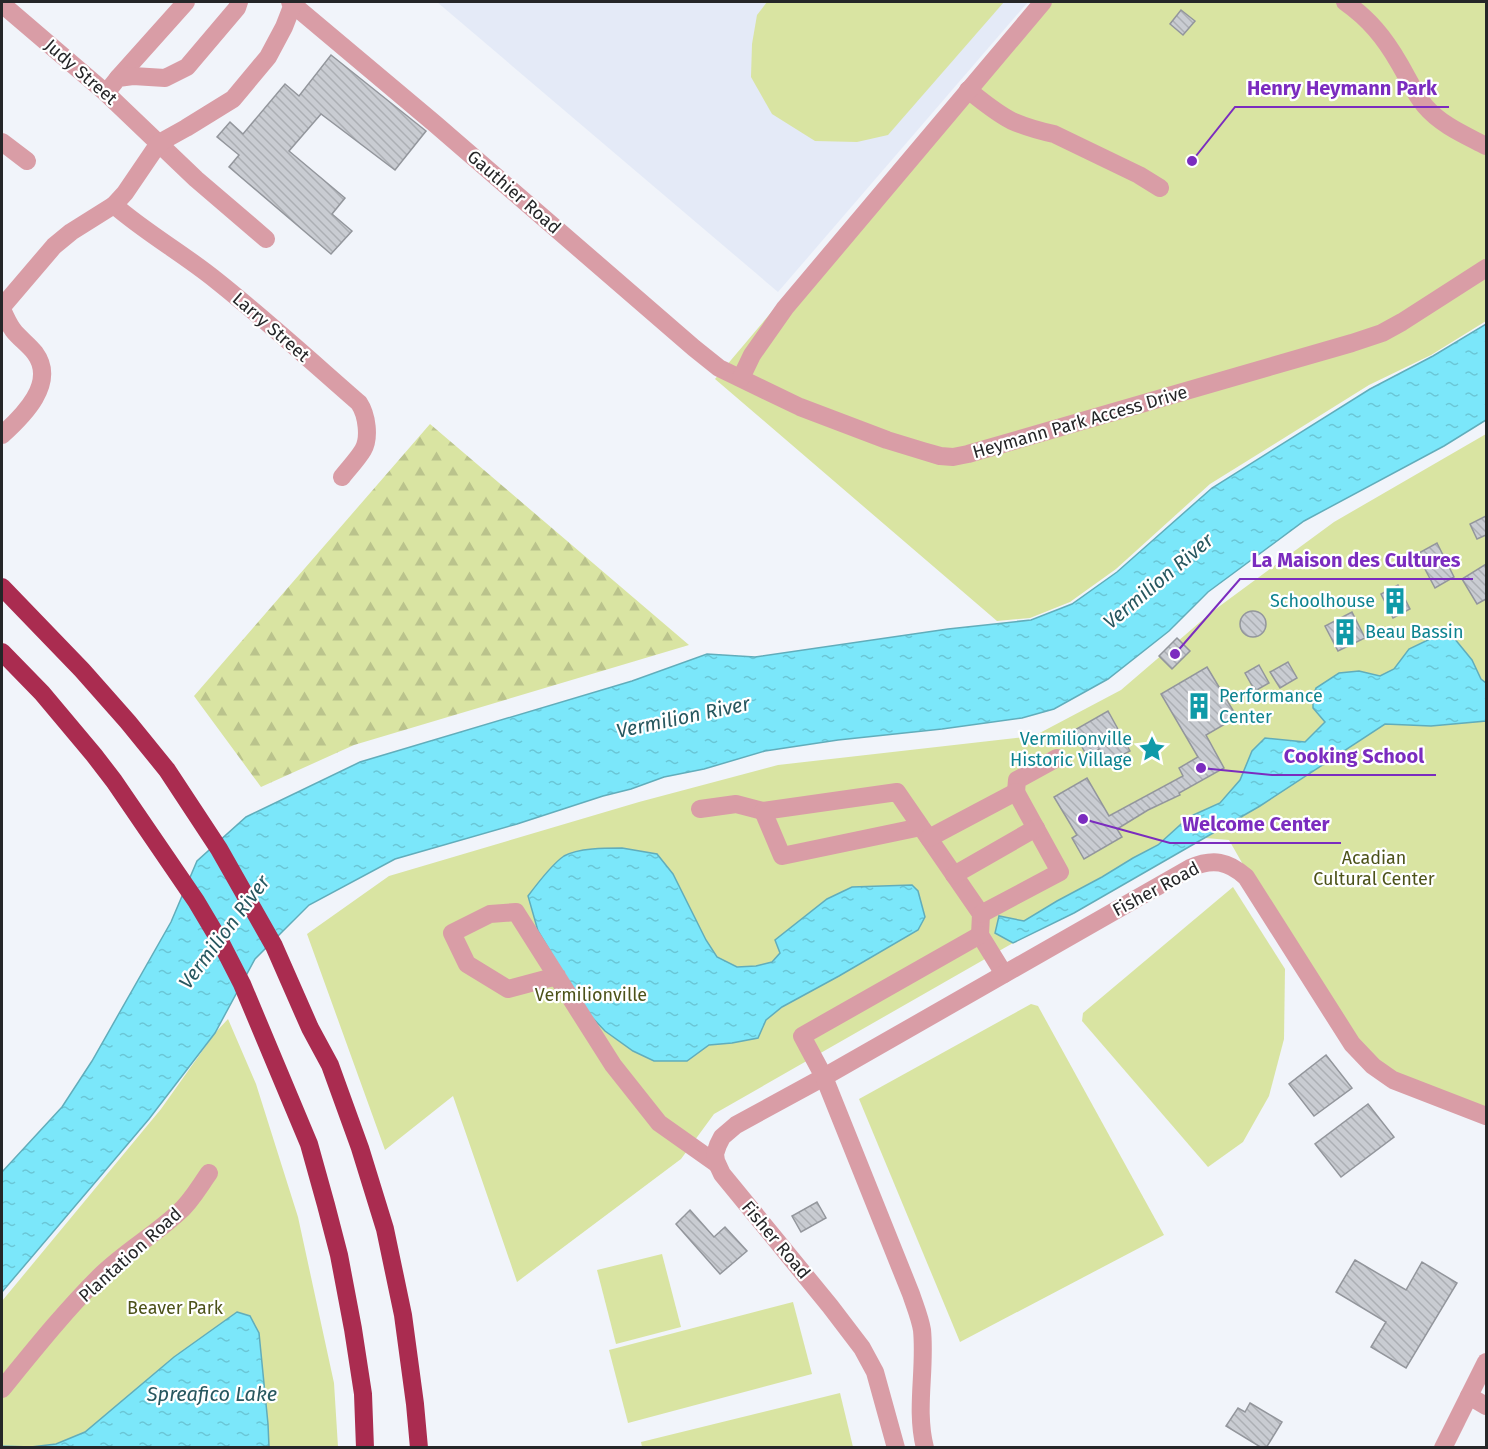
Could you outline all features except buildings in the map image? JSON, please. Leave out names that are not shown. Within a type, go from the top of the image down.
[{"type":"highway","points":[[2,587],[82,670],[167,770],[219,849],[274,946],[310,1028],[330,1065],[353,1127],[385,1229],[403,1315],[416,1404],[419,1448]]},
{"type":"highway","points":[[2,652],[42,693],[114,781],[196,901],[242,984],[309,1144],[339,1255],[363,1394],[365,1448]]},
{"type":"street","points":[[106,93],[186,2]]},
{"type":"street","points":[[118,78],[133,76],[165,78],[187,67],[237,8],[239,2]]},
{"type":"street","points":[[741,378],[752,355],[786,308],[1042,2]]},
{"type":"street","points":[[1345,2],[1372,24],[1400,64],[1425,107],[1440,121],[1486,146]]},
{"type":"street","points":[[2,435],[19,418],[38,393],[43,373],[35,353],[13,330],[2,308],[54,246],[71,231],[114,205],[125,193],[159,143],[233,99],[268,57],[284,27],[291,3]]},
{"type":"street","name":"Gauthier Road","points":[[291,3],[434,123],[694,348],[719,368],[741,378]]},
{"type":"street","name":"Judy Street","points":[[2,4],[106,93],[196,180],[266,239]]},
{"type":"street","points":[[968,90],[1012,121],[1054,134],[1139,175],[1160,188]]},
{"type":"street","points":[[2,142],[27,161]]},
{"type":"street","name":"Larry Street","points":[[114,205],[143,229],[188,258],[219,282],[359,403],[365,420],[364,447],[342,477]]},
{"type":"street","name":"Heymann Park Access Drive","points":[[741,378],[800,407],[887,440],[940,456],[961,456],[1352,344],[1382,333],[1402,322],[1486,268]]},
{"type":"street","points":[[981,914],[1060,872],[1016,792],[1017,780],[1057,758]]},
{"type":"street","points":[[700,808],[736,804],[763,811],[897,792],[981,914],[980,935],[1004,974]]},
{"type":"street","points":[[763,811],[782,856],[925,833],[1016,792]]},
{"type":"street","points":[[954,875],[1036,828]]},
{"type":"street","name":"Fisher Road","points":[[896,1448],[875,1372],[862,1348],[722,1174],[715,1154],[718,1145],[728,1131],[736,1125],[1190,868],[1208,862],[1223,863],[1239,871],[1251,885],[1352,1044],[1383,1074],[1486,1116]]},
{"type":"street","points":[[557,976],[508,989],[467,964],[452,933],[490,914],[516,912],[557,976],[613,1065],[659,1123],[717,1164]]},
{"type":"street","points":[[925,1448],[921,1433],[920,1322],[911,1294],[824,1077],[802,1036],[980,935]]},
{"type":"street","name":"Plantation Road","points":[[2,1389],[55,1325],[100,1276],[128,1251],[177,1214],[209,1173]]},
{"type":"street","points":[[1443,1448],[1486,1362]]},
{"type":"street","points":[[1469,1396],[1486,1406]]},
{"type":"shaded area","points":[[437,2],[1028,2],[778,292]]},
{"type":"green space","points":[[767,2],[1004,2],[888,135],[857,142],[815,141],[772,114],[751,77],[752,44],[757,15]]},
{"type":"green space","points":[[1033,2],[1486,2],[1486,321],[1431,355],[1369,385],[1210,484],[1116,569],[1070,602],[1030,618],[997,621],[715,379]]},
{"type":"green space","points":[[430,424],[689,645],[354,745],[261,787],[194,696]]},
{"type":"green space","name":"Vermilionville","points":[[1486,434],[1486,1110],[1392,1072],[1357,1040],[1253,882],[1229,840],[1205,838],[1102,878],[1013,943],[714,1114],[681,1159],[517,1282],[453,1096],[385,1150],[307,934],[389,876],[639,802],[778,765],[1034,736],[1121,690],[1213,611],[1334,522]]},
{"type":"green space","points":[[1233,887],[1285,969],[1284,1039],[1269,1096],[1243,1142],[1208,1167],[1082,1021],[1083,1013]]},
{"type":"green space","points":[[1031,1004],[1038,1006],[1164,1235],[960,1342],[859,1099]]},
{"type":"green space","name":"Beaver Park","points":[[228,1019],[256,1084],[298,1217],[334,1383],[338,1447],[2,1448],[2,1301],[161,1109],[215,1033]]},
{"type":"green space","points":[[662,1254],[681,1327],[616,1344],[597,1270]]},
{"type":"green space","points":[[793,1302],[812,1374],[628,1423],[609,1350]]},
{"type":"green space","points":[[840,1393],[853,1447],[642,1447],[641,1442]]},
{"type":"water","name":"Vermilion River","points":[[1486,324],[1486,420],[1444,446],[1304,521],[1208,592],[1169,631],[1108,679],[1054,709],[1022,718],[765,751],[704,769],[664,777],[517,824],[395,859],[309,905],[255,959],[215,1033],[149,1119],[2,1292],[2,1172],[62,1107],[92,1061],[171,922],[197,861],[246,817],[360,762],[632,681],[707,654],[755,657],[948,629],[1031,620],[1072,604],[1117,572],[1212,488],[1370,389],[1433,356]]},
{"type":"water","points":[[1432,638],[1454,638],[1472,660],[1481,679],[1486,683],[1486,721],[1431,726],[1385,724],[1260,806],[1074,913],[1013,943],[995,933],[999,916],[1024,921],[1158,845],[1189,817],[1220,803],[1240,780],[1252,751],[1265,738],[1305,742],[1325,722],[1313,708],[1316,688],[1339,673],[1359,671],[1380,676],[1394,669],[1409,649]]},
{"type":"water","points":[[622,848],[657,854],[673,874],[717,957],[737,967],[772,962],[780,953],[775,940],[827,899],[852,887],[912,885],[918,891],[925,917],[918,930],[782,1007],[766,1020],[758,1038],[709,1045],[687,1061],[654,1061],[633,1051],[605,1031],[586,1011],[538,931],[528,896],[564,856],[584,850]]},
{"type":"water","name":"Spreafico Lake","points":[[237,1312],[250,1316],[259,1333],[269,1447],[31,1447],[56,1444],[85,1432],[174,1357]]},
{"type":"place","name":"Henry Heymann Park","points":[[1192,161]]},
{"type":"place","name":"Schoolhouse","points":[[1395,601]]},
{"type":"place","name":"Beau Bassin","points":[[1345,632]]},
{"type":"place","name":"La Maison des Cultures","points":[[1175,654]]},
{"type":"place","name":"Performance Center","points":[[1199,706]]},
{"type":"place","name":"Vermilionville Historic Village","points":[[1152,749]]},
{"type":"place","name":"Cooking School","points":[[1201,768]]},
{"type":"place","name":"Welcome Center","points":[[1083,819]]},
{"type":"park label","name":"Acadian Cultural Center","points":[[1374,868]]}]
